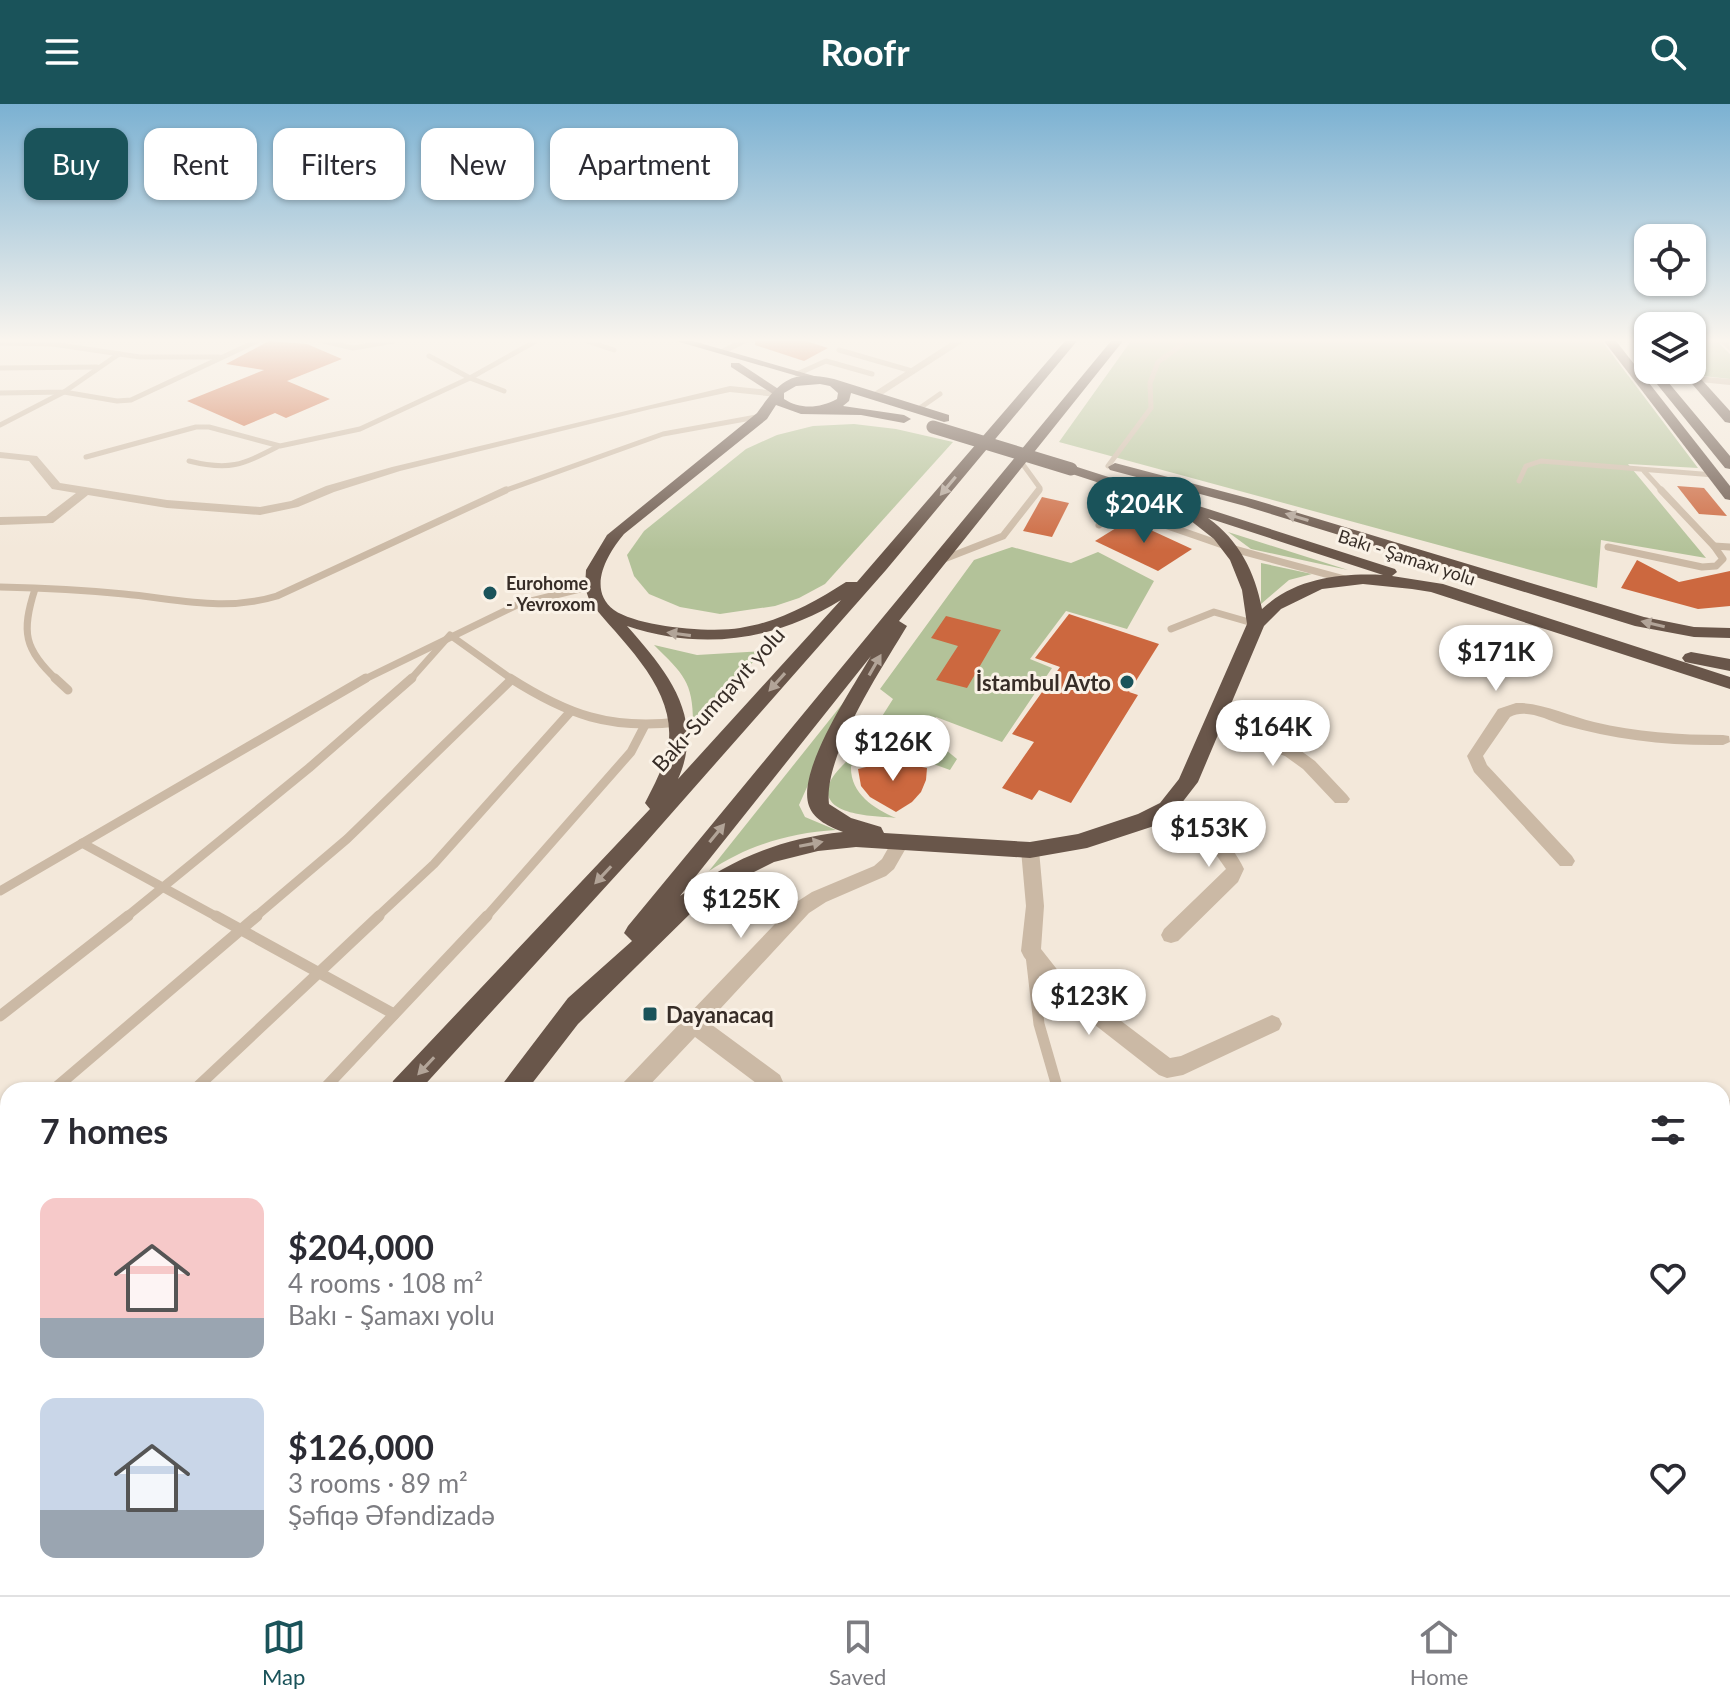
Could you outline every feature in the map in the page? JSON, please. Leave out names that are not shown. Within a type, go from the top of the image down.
[{"type":"highway","points":[[773,419],[774,411]]},
{"type":"highway","points":[[633,842],[668,783],[680,747],[679,722],[675,702],[662,678],[608,613],[592,586],[593,569],[602,550],[619,531],[720,452],[773,419],[818,411]]},
{"type":"highway","points":[[832,411],[938,422]]},
{"type":"highway","points":[[918,411],[938,422]]},
{"type":"highway","name":"Bakı-Sumqayıt yolu","points":[[410,1082],[633,842],[880,567],[1012,411]]},
{"type":"highway","points":[[517,1082],[1059,411]]},
{"type":"highway","points":[[1664,411],[1730,496]]},
{"type":"highway","points":[[1685,411],[1730,465]]},
{"type":"highway","points":[[1701,411],[1730,444]]},
{"type":"highway","name":"Bakı - Şamaxı yolu","points":[[938,422],[1104,472],[1250,503],[1629,619],[1694,632],[1730,633]]},
{"type":"highway","name":"Bakı - Şamaxı yolu","points":[[1104,472],[1139,490],[1730,683]]},
{"type":"highway","points":[[1139,490],[1209,525],[1234,549],[1251,588],[1256,624]]},
{"type":"highway","points":[[1139,490],[1224,509],[1650,646],[1730,665]]},
{"type":"highway","points":[[901,841],[845,824],[827,815],[819,805],[816,784],[859,693],[936,562]]},
{"type":"highway","points":[[608,613],[645,628],[684,636],[751,633],[811,612],[880,567]]},
{"type":"highway","points":[[570,1016],[688,902],[749,863],[768,855],[818,843],[856,839],[938,847],[1030,850],[1079,842],[1128,828],[1167,808],[1188,782],[1256,624],[1271,607],[1295,593],[1344,579],[1390,580],[1437,588]]},
{"type":"street","points":[[0,455],[33,458],[56,486],[84,492],[198,507],[244,511],[274,509],[382,473],[633,411]]},
{"type":"street","points":[[0,521],[49,520],[84,492]]},
{"type":"street","points":[[1566,861],[1480,768],[1475,756],[1504,713],[1510,709],[1530,709],[1611,733],[1654,740],[1728,745]]},
{"type":"street","points":[[1213,726],[1291,752],[1309,765],[1341,799]]},
{"type":"street","points":[[1167,808],[1218,843],[1230,855],[1235,869],[1231,877],[1171,935]]},
{"type":"street","points":[[639,1082],[802,908],[819,897],[880,871],[888,864],[901,841]]},
{"type":"street","points":[[1030,850],[1035,906],[1031,951],[1056,983],[1167,1068],[1183,1065],[1272,1024]]},
{"type":"street","points":[[695,1025],[772,1082]]},
{"type":"lane","points":[[0,425],[28,411]]},
{"type":"lane","points":[[189,461],[221,470],[231,469],[280,446],[360,429],[400,411]]},
{"type":"lane","points":[[1149,411],[1104,472],[1097,496],[1107,505],[1234,549],[1344,579]]},
{"type":"lane","points":[[0,587],[134,595],[230,607],[253,604],[277,596],[429,520],[536,477],[669,430],[719,420],[773,419]]},
{"type":"lane","points":[[86,457],[196,427],[209,427],[280,446]]},
{"type":"lane","points":[[936,562],[1003,536],[1040,488],[1019,459]]},
{"type":"lane","points":[[1519,481],[1526,464],[1541,461],[1714,475]]},
{"type":"lane","points":[[1608,547],[1702,567],[1716,566],[1723,559],[1644,471]]},
{"type":"lane","points":[[1099,525],[1107,505]]},
{"type":"lane","points":[[1714,546],[1730,547]]},
{"type":"lane","points":[[0,891],[327,699],[450,635],[519,604],[592,586]]},
{"type":"lane","points":[[35,589],[24,632],[32,653],[68,690]]},
{"type":"lane","points":[[1171,629],[1214,612],[1256,624]]},
{"type":"lane","points":[[450,635],[511,680],[571,711],[613,724],[679,722]]},
{"type":"lane","points":[[0,1016],[166,888],[409,681],[450,635]]},
{"type":"lane","points":[[62,1082],[347,839],[511,680]]},
{"type":"lane","points":[[202,1082],[434,864],[571,711]]},
{"type":"lane","points":[[330,1082],[493,910],[631,752],[645,725]]},
{"type":"lane","points":[[82,843],[394,1014]]},
{"type":"lane","points":[[1031,951],[1031,988],[1038,1027],[1055,1082]]},
{"type":"green space","points":[[1081,411],[1655,411],[1698,468],[1628,464],[1706,558],[1601,540],[1597,588],[1059,442]]},
{"type":"green space","points":[[854,424],[896,429],[953,442],[825,584],[775,606],[720,614],[680,607],[649,594],[634,576],[627,555],[644,531],[746,449],[777,435],[813,426]]},
{"type":"green space","points":[[1228,532],[1348,570],[1251,549]]},
{"type":"green space","points":[[1012,547],[1071,563],[1098,552],[1154,581],[1127,629],[1066,611],[1030,659],[1052,668],[1002,742],[936,717],[924,732],[957,759],[950,770],[867,740],[893,699],[880,689],[974,560]]},
{"type":"green space","points":[[1261,563],[1312,574],[1289,580],[1261,604]]},
{"type":"green space","points":[[654,645],[697,655],[764,651],[693,723],[691,697],[684,679]]},
{"type":"green space","points":[[847,698],[799,805],[805,817],[836,830],[770,842],[739,854],[709,871]]},
{"type":"green space","points":[[864,745],[894,755],[865,759],[851,766],[854,784],[871,804],[896,818],[851,812],[832,802],[828,794],[833,777]]},
{"type":"building","points":[[209,411],[303,411],[286,418],[275,413],[244,426]]},
{"type":"building","points":[[1677,486],[1704,488],[1727,516],[1699,514]]},
{"type":"building","points":[[1042,497],[1069,503],[1052,537],[1023,531]]},
{"type":"building","points":[[1129,520],[1192,549],[1158,571],[1095,541]]},
{"type":"building","points":[[1637,560],[1679,582],[1730,571],[1730,606],[1698,609],[1621,588]]},
{"type":"building","points":[[1069,614],[1159,644],[1129,692],[1138,695],[1071,803],[1039,790],[1032,800],[1002,788],[1034,742],[1012,734],[1060,667],[1035,658]]},
{"type":"building","points":[[946,616],[1001,630],[967,688],[936,680],[958,646],[931,638]]},
{"type":"building","points":[[891,761],[927,768],[921,792],[896,812],[870,797],[861,786],[858,769]]},
{"type":"place","name":"Eurohome - Yevroxom","points":[[490,593]]},
{"type":"place","name":"İstambul Avto","points":[[1127,682]]},
{"type":"place","name":"Dayanacaq","points":[[650,1014]]}]
